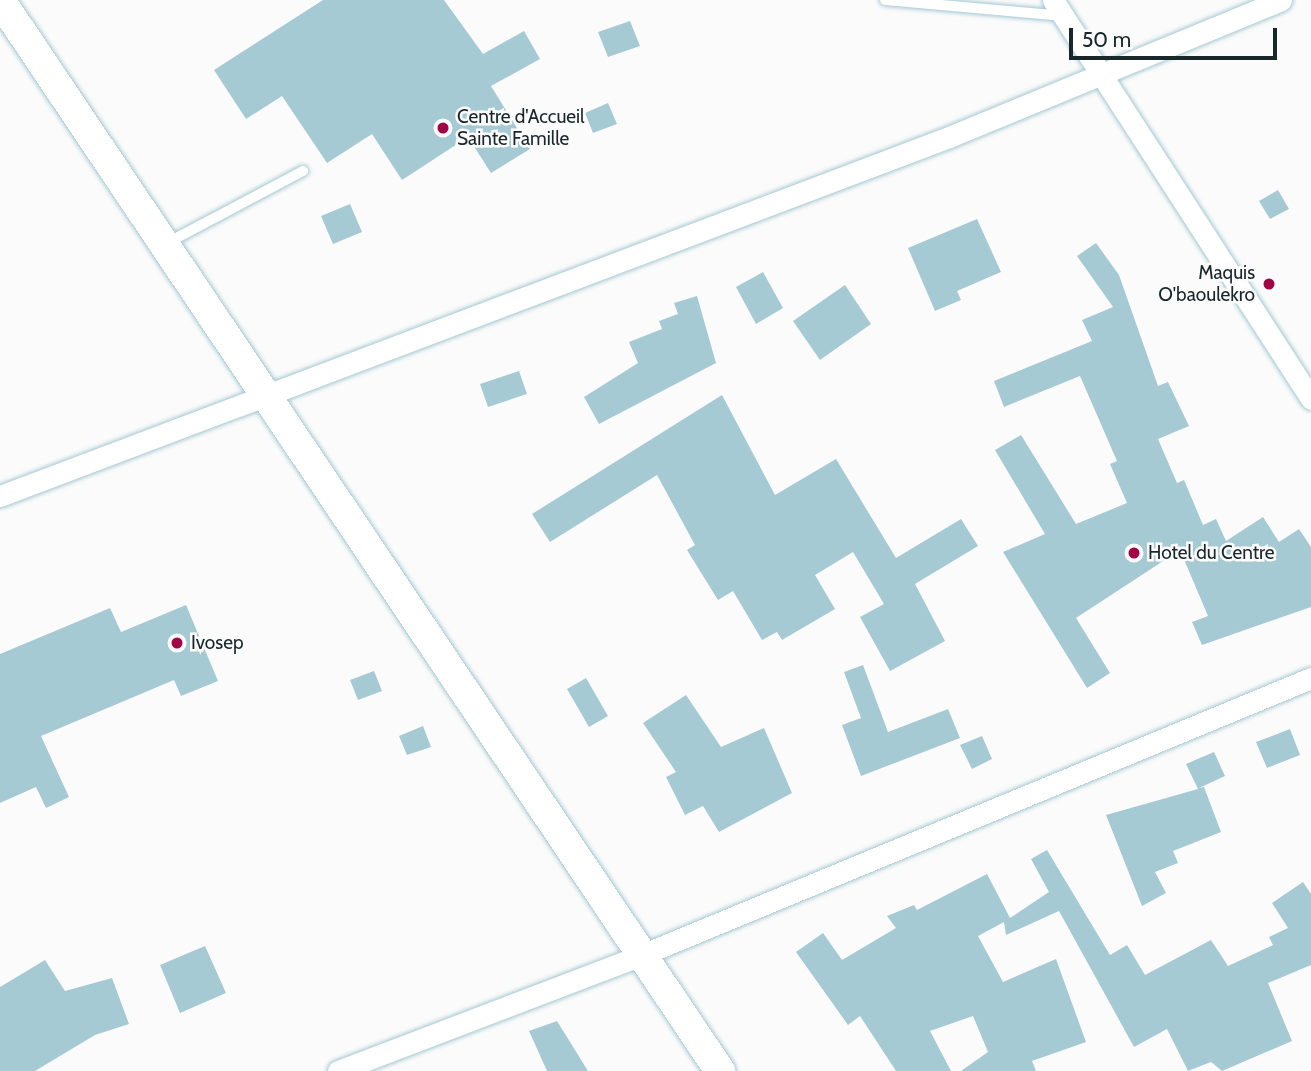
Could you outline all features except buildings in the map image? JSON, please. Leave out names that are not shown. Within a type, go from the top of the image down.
[{"type":"street","points":[[0,0],[164,245],[266,390],[720,1071]]},
{"type":"street","points":[[0,496],[266,390],[1102,75],[1281,0]]},
{"type":"street","points":[[1058,8],[1311,399]]},
{"type":"street","points":[[338,1071],[643,954],[1311,678]]},
{"type":"lane","points":[[885,0],[1058,8]]},
{"type":"lane","points":[[164,245],[303,171]]},
{"type":"place","name":"Centre d'Accueil Sainte Famille","points":[[443,128]]},
{"type":"place","name":"Maquis O'baoulekro","points":[[1269,284]]},
{"type":"place","name":"Hotel du Centre","points":[[1134,553]]},
{"type":"place","name":"Ivosep","points":[[177,643]]}]
